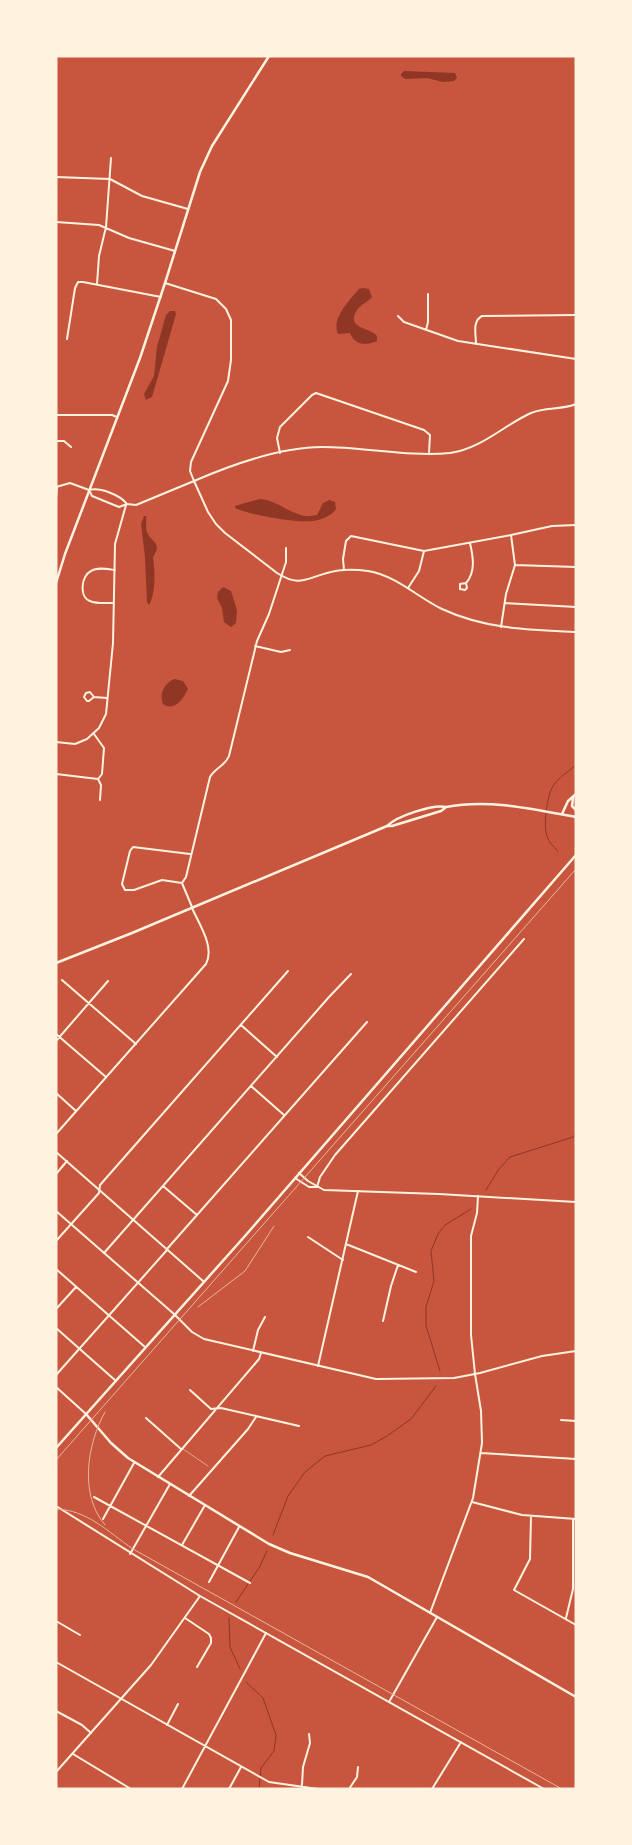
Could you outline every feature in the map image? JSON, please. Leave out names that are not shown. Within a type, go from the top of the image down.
[{"type":"main road","points":[[56,583],[65,554],[161,297],[200,172],[212,146],[269,56]]},
{"type":"main road","points":[[574,795],[572,806],[576,810]]},
{"type":"main road","points":[[562,814],[566,804],[574,795]]},
{"type":"main road","points":[[56,963],[92,950],[387,826],[441,811],[446,807],[497,805],[576,817]]},
{"type":"main road","points":[[57,1447],[295,1178],[576,855]]},
{"type":"main road","points":[[86,1414],[117,1449],[134,1463],[240,1526],[285,1551],[368,1577],[576,1697]]},
{"type":"street","points":[[96,284],[99,256],[106,227],[111,158]]},
{"type":"street","points":[[56,177],[110,179],[142,196],[188,209]]},
{"type":"street","points":[[56,222],[87,223],[106,227],[129,238],[175,251]]},
{"type":"street","points":[[67,339],[75,288],[78,282],[161,297]]},
{"type":"street","points":[[165,283],[216,299],[226,309],[231,320],[229,377],[191,462],[190,471],[208,512],[219,527],[282,576],[290,580],[300,581],[325,573],[344,570],[374,572],[390,578],[425,600],[453,614],[476,622],[500,628],[576,632]]},
{"type":"street","points":[[426,330],[428,322],[428,294]]},
{"type":"street","points":[[476,344],[476,322],[482,316],[576,315]]},
{"type":"street","points":[[398,316],[404,322],[458,340],[576,359]]},
{"type":"street","points":[[280,453],[277,438],[280,428],[316,393],[424,430],[430,435],[429,453]]},
{"type":"street","points":[[89,490],[92,496],[119,507],[126,504],[136,505],[144,503],[237,464],[280,453],[321,447],[449,453],[467,449],[532,413],[576,404]]},
{"type":"street","points":[[56,415],[112,415],[117,417]]},
{"type":"street","points":[[56,441],[64,441],[71,447]]},
{"type":"street","points":[[56,498],[57,487],[70,483],[89,490],[96,488],[122,498],[126,504],[115,544],[113,642],[106,714],[94,734],[87,739],[74,744],[56,742]]},
{"type":"street","points":[[344,570],[346,540],[354,536],[424,550],[511,536],[556,525],[576,525]]},
{"type":"street","points":[[500,628],[514,564],[511,536]]},
{"type":"street","points":[[466,583],[469,580],[473,566],[470,543]]},
{"type":"street","points":[[182,883],[186,877],[212,773],[225,764],[229,756],[260,632],[270,614],[287,560],[286,548]]},
{"type":"street","points":[[408,588],[419,571],[424,550]]},
{"type":"street","points":[[514,564],[576,568]]},
{"type":"street","points":[[114,570],[95,569],[89,572],[86,575],[82,591],[84,596],[90,601],[114,603]]},
{"type":"street","points":[[504,603],[576,607]]},
{"type":"street","points":[[256,646],[281,652],[290,650]]},
{"type":"street","points":[[94,697],[107,698]]},
{"type":"street","points":[[94,734],[104,748],[102,774],[98,779]]},
{"type":"street","points":[[56,774],[98,779]]},
{"type":"street","points":[[98,779],[101,786],[100,800]]},
{"type":"street","points":[[182,883],[162,880],[131,891],[125,890],[122,884],[130,851],[134,848],[192,854]]},
{"type":"street","points":[[56,1134],[209,958],[209,948],[182,883]]},
{"type":"street","points":[[317,1187],[320,1177],[335,1155],[524,938]]},
{"type":"street","points":[[56,1241],[99,1193],[100,1185],[288,971]]},
{"type":"street","points":[[104,1253],[351,974]]},
{"type":"street","points":[[62,980],[136,1044]]},
{"type":"street","points":[[56,1041],[108,981]]},
{"type":"street","points":[[56,1376],[367,1022]]},
{"type":"street","points":[[241,1025],[277,1057]]},
{"type":"street","points":[[56,1034],[106,1077]]},
{"type":"street","points":[[251,1086],[284,1115]]},
{"type":"street","points":[[56,1093],[76,1110]]},
{"type":"street","points":[[56,1152],[203,1281]]},
{"type":"street","points":[[56,1174],[67,1161]]},
{"type":"street","points":[[299,1173],[324,1190],[576,1202]]},
{"type":"street","points":[[295,1178],[309,1188],[317,1187]]},
{"type":"street","points":[[163,1186],[197,1216]]},
{"type":"street","points":[[318,1366],[358,1191]]},
{"type":"street","points":[[430,1613],[472,1502],[480,1453],[482,1420],[471,1335],[471,1236],[477,1213],[478,1196]]},
{"type":"street","points":[[56,1211],[200,1338],[376,1379],[451,1378],[475,1374],[542,1356],[576,1350]]},
{"type":"street","points":[[308,1237],[342,1260]]},
{"type":"street","points":[[346,1244],[416,1272]]},
{"type":"street","points":[[383,1321],[398,1265]]},
{"type":"street","points":[[56,1269],[145,1347]]},
{"type":"street","points":[[56,1309],[76,1287]]},
{"type":"street","points":[[253,1351],[258,1330],[265,1316]]},
{"type":"street","points":[[56,1328],[116,1381]]},
{"type":"street","points":[[158,1477],[259,1359],[261,1353]]},
{"type":"street","points":[[56,1387],[86,1414]]},
{"type":"street","points":[[190,1390],[211,1409],[221,1408],[299,1426]]},
{"type":"street","points":[[189,1496],[248,1429],[256,1417]]},
{"type":"street","points":[[146,1418],[182,1448]]},
{"type":"street","points":[[561,1420],[576,1421]]},
{"type":"street","points":[[480,1453],[576,1459]]},
{"type":"street","points":[[103,1519],[134,1463]]},
{"type":"street","points":[[130,1554],[170,1484]]},
{"type":"street","points":[[94,1497],[250,1584]]},
{"type":"street","points":[[472,1502],[515,1514],[575,1519],[573,1589],[565,1618]]},
{"type":"street","points":[[182,1546],[204,1505]]},
{"type":"street","points":[[56,1506],[200,1596],[544,1789]]},
{"type":"street","points":[[530,1516],[530,1559],[514,1590],[576,1625]]},
{"type":"street","points":[[209,1582],[240,1526]]},
{"type":"street","points":[[56,1772],[151,1665],[200,1596]]},
{"type":"street","points":[[389,1702],[437,1617]]},
{"type":"street","points":[[185,1618],[212,1638],[211,1643],[196,1667]]},
{"type":"street","points":[[56,1621],[80,1635]]},
{"type":"street","points":[[182,1789],[266,1633]]},
{"type":"street","points":[[56,1662],[272,1783],[302,1785],[318,1789]]},
{"type":"street","points":[[167,1725],[178,1704]]},
{"type":"street","points":[[56,1711],[82,1725],[91,1733]]},
{"type":"street","points":[[302,1785],[303,1767],[310,1743],[309,1734]]},
{"type":"street","points":[[432,1789],[461,1742]]},
{"type":"street","points":[[73,1754],[131,1789]]},
{"type":"street","points":[[230,1789],[242,1767]]},
{"type":"street","points":[[349,1789],[357,1777],[358,1767]]},
{"type":"lane","points":[[182,1448],[208,1466]]},
{"type":"shaded area","points":[[404,71],[455,73],[457,78],[454,81],[443,82],[427,78],[405,79],[401,76]]},
{"type":"shaded area","points":[[359,289],[369,289],[372,297],[357,310],[354,321],[360,327],[377,336],[377,341],[368,344],[358,342],[350,333],[338,334],[337,328],[337,322],[342,310]]},
{"type":"shaded area","points":[[170,311],[175,311],[176,314],[152,397],[146,400],[144,394],[154,376],[157,347],[166,315]]},
{"type":"shaded area","points":[[260,499],[267,500],[295,513],[309,516],[317,515],[323,503],[329,500],[335,502],[336,509],[332,514],[323,519],[305,521],[262,516],[235,508],[235,506]]},
{"type":"shaded area","points":[[144,516],[146,516],[147,532],[157,545],[153,557],[154,588],[149,605],[147,602],[141,524]]},
{"type":"shaded area","points":[[223,587],[231,591],[237,610],[236,623],[231,627],[224,622],[222,608],[217,598],[218,592]]},
{"type":"shaded area","points":[[174,679],[183,681],[188,689],[178,703],[167,706],[163,704],[162,693],[165,686]]},
{"type":"waterway","points":[[558,851],[549,841],[546,831],[547,803],[555,783],[576,765]]},
{"type":"waterway","points":[[486,1190],[499,1169],[510,1157],[573,1137],[576,1134]]},
{"type":"waterway","points":[[440,1371],[426,1326],[426,1307],[434,1281],[431,1251],[438,1234],[445,1225],[471,1209]]},
{"type":"waterway","points":[[273,1535],[288,1496],[305,1472],[325,1456],[371,1445],[387,1436],[411,1419],[436,1386]]},
{"type":"waterway","points":[[236,1602],[259,1568],[267,1551]]},
{"type":"waterway","points":[[229,1618],[230,1647],[240,1669]]},
{"type":"waterway","points":[[246,1682],[263,1698],[276,1735],[274,1751],[261,1768],[259,1789]]},
{"type":"railway","points":[[56,1460],[576,869]]},
{"type":"railway","points":[[198,1307],[245,1271],[274,1226]]},
{"type":"railway","points":[[105,1412],[94,1439],[88,1469],[92,1499],[97,1513],[105,1525]]},
{"type":"railway","points":[[56,1509],[78,1513],[88,1518],[133,1549],[562,1789]]}]
